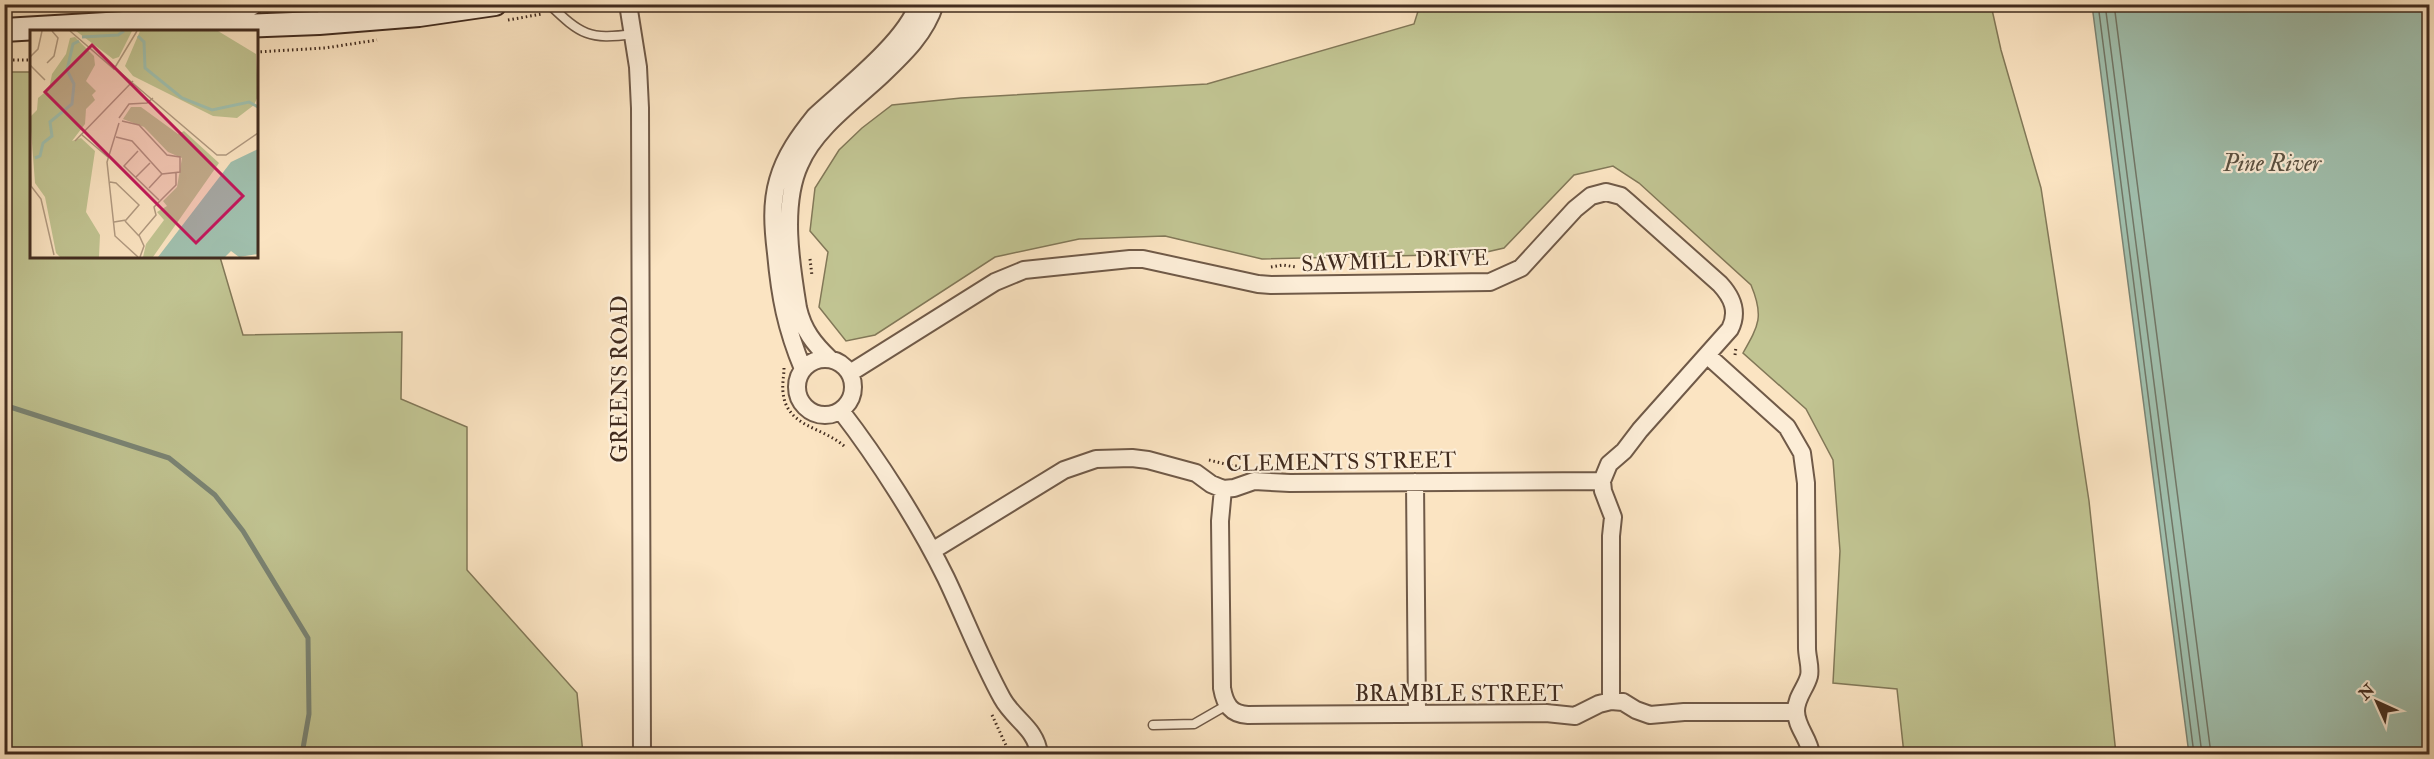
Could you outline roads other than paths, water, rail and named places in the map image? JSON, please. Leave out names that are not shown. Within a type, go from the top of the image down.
[{"type":"main road","points":[[141,22],[186,10],[251,4]]},
{"type":"main road","points":[[4,30],[141,22],[190,28],[374,21],[495,4]]},
{"type":"street","name":"GREENS ROAD","points":[[628,4],[634,34],[640,108],[642,754]]},
{"type":"street","points":[[803,369],[786,322],[780,295],[773,226],[778,180],[789,152],[805,128],[895,41],[912,19],[918,4]]},
{"type":"street","points":[[830,359],[815,360],[803,369],[796,386],[801,403],[815,414],[824,416],[841,411],[852,398],[853,381],[845,366],[830,359],[809,336],[798,308],[789,210],[794,179],[800,163],[819,136],[916,41],[928,22],[934,4]]},
{"type":"street","name":"SAWMILL DRIVE","points":[[850,373],[995,282],[1024,270],[1137,259],[1271,285],[1490,282],[1521,268],[1583,201],[1590,196],[1606,192],[1621,196],[1720,284],[1730,296],[1734,309],[1732,324],[1640,430],[1629,446],[1609,464],[1602,481]]},
{"type":"street","points":[[1707,355],[1787,427],[1802,453],[1806,483],[1807,648],[1810,671],[1809,678],[1798,699],[1796,712],[1800,727],[1809,744],[1810,754]]},
{"type":"street","points":[[841,411],[932,551],[1003,699],[1029,728],[1039,754]]},
{"type":"street","name":"CLEMENTS STREET","points":[[932,551],[1064,470],[1096,459],[1148,460],[1192,471],[1223,489],[1263,481],[1290,483],[1602,481]]},
{"type":"street","points":[[1602,481],[1613,521],[1611,536],[1611,701],[1623,702],[1644,713],[1655,715],[1684,712],[1796,712]]},
{"type":"street","points":[[1415,482],[1417,714]]},
{"type":"street","points":[[1223,489],[1220,520],[1222,688],[1227,705]]},
{"type":"street","name":"BRAMBLE STREET","points":[[1227,705],[1235,713],[1248,716],[1546,713],[1575,716],[1599,704],[1611,701]]},
{"type":"lane","points":[[549,4],[590,36],[606,38],[634,34]]},
{"type":"lane","points":[[1153,725],[1194,724],[1227,705]]},
{"type":"water","name":"Pine River","points":[[2092,5],[2429,5],[2429,754],[2189,754]]},
{"type":"waterway","points":[[4,405],[169,458],[215,495],[243,531],[308,638],[309,714],[302,754]]}]
